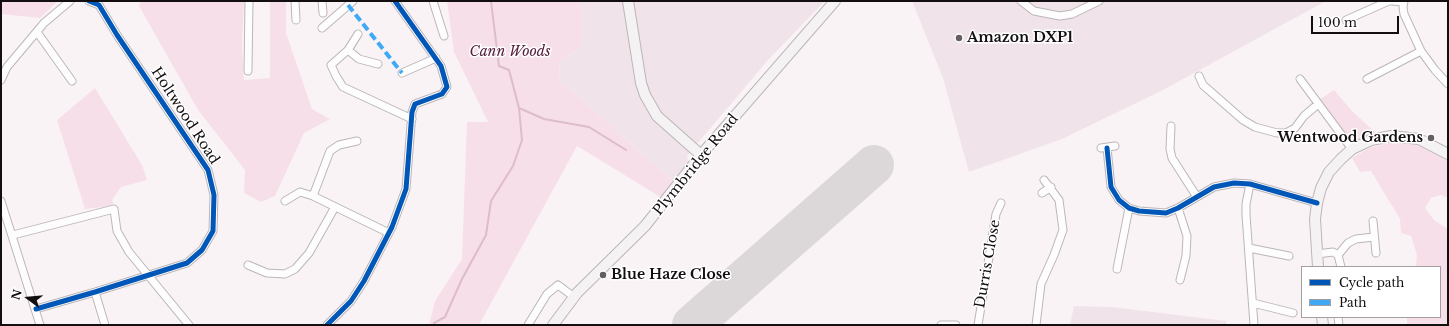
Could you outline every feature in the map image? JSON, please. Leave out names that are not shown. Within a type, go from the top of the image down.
[{"type":"main road","points":[[628,1],[641,83],[645,95],[657,116],[701,155]]},
{"type":"main road","name":"Plymbridge Road","points":[[553,325],[574,297],[645,226],[701,155],[835,1]]},
{"type":"main road","points":[[1318,266],[1315,219],[1321,188],[1329,172],[1352,149],[1381,138],[1401,136],[1419,139],[1448,154]]},
{"type":"street","points":[[1,80],[7,67],[44,23],[70,1]]},
{"type":"street","name":"Holtwood Road","points":[[36,309],[148,276],[186,263],[202,250],[213,231],[214,194],[208,170],[117,35],[99,5],[89,1]]},
{"type":"street","points":[[248,71],[249,1]]},
{"type":"street","points":[[295,1],[296,20]]},
{"type":"street","points":[[322,1],[323,13]]},
{"type":"street","points":[[322,28],[353,1]]},
{"type":"street","points":[[432,1],[444,36]]},
{"type":"street","points":[[1021,1],[1034,11],[1060,16],[1072,14],[1099,1]]},
{"type":"street","points":[[1346,20],[1389,1]]},
{"type":"street","points":[[1392,1],[1404,2],[1404,14],[1421,51],[1448,84]]},
{"type":"street","points":[[326,325],[354,296],[364,281],[389,233],[406,189],[412,119],[415,104],[442,94],[447,87],[445,76],[436,58],[399,2]]},
{"type":"street","points":[[37,32],[72,81]]},
{"type":"street","points":[[358,34],[348,50],[331,65],[343,87],[412,119]]},
{"type":"street","points":[[348,50],[359,59],[378,64]]},
{"type":"street","points":[[1367,79],[1421,51]]},
{"type":"street","points":[[402,73],[436,58]]},
{"type":"street","points":[[1199,76],[1203,85],[1243,120],[1255,127],[1277,133],[1286,133],[1295,128],[1304,116],[1318,104]]},
{"type":"street","points":[[1300,79],[1352,149]]},
{"type":"street","points":[[1171,126],[1170,149],[1172,158],[1197,197]]},
{"type":"street","points":[[313,196],[330,151],[339,145],[357,141]]},
{"type":"street","points":[[1115,146],[1104,148],[1111,187],[1119,200],[1129,208],[1139,211],[1166,213],[1178,208],[1214,187],[1224,184],[1250,184],[1317,203]]},
{"type":"street","points":[[1036,325],[1041,284],[1063,230],[1059,200],[1051,187],[1044,180]]},
{"type":"street","points":[[1250,184],[1246,204],[1254,325]]},
{"type":"street","points":[[1042,193],[1051,187]]},
{"type":"street","points":[[285,200],[300,192],[313,196],[389,233]]},
{"type":"street","points":[[1,201],[13,235],[40,325]]},
{"type":"street","points":[[248,265],[268,274],[285,274],[295,269],[309,253],[335,207]]},
{"type":"street","name":"Durris Close","points":[[978,325],[996,214],[1002,207]]},
{"type":"street","points":[[1117,269],[1129,208]]},
{"type":"street","points":[[1178,208],[1187,236],[1186,256],[1180,280]]},
{"type":"street","points":[[13,235],[114,209],[117,231],[128,252],[189,325]]},
{"type":"street","points":[[1373,221],[1376,253]]},
{"type":"street","points":[[1338,255],[1348,243],[1356,239],[1374,237]]},
{"type":"street","points":[[1249,248],[1289,256]]},
{"type":"street","points":[[1317,254],[1333,252],[1338,255],[1341,266]]},
{"type":"street","points":[[528,325],[548,294],[558,285],[574,297]]},
{"type":"street","points":[[95,292],[105,325]]},
{"type":"street","points":[[1253,303],[1293,313]]},
{"type":"street","points":[[941,325],[956,325]]},
{"type":"shaded area","points":[[581,1],[825,1],[768,60],[687,156],[688,161],[674,182],[560,80],[559,62],[581,47]]},
{"type":"shaded area","points":[[912,1],[1326,1],[1163,90],[1062,139],[969,172],[943,78]]},
{"type":"shaded area","points":[[1074,306],[1112,307],[1226,321],[1226,325],[1070,325]]},
{"type":"green space","points":[[1,1],[58,1],[40,18],[1,14]]},
{"type":"green space","points":[[141,1],[244,1],[242,46],[244,80],[270,78],[270,1],[286,1],[286,33],[312,109],[330,119],[304,133],[275,196],[261,202],[244,193],[245,170],[198,110],[139,6]]},
{"type":"green space","name":"Cann Woods","points":[[447,1],[581,1],[581,47],[559,62],[560,80],[674,182],[662,198],[577,146],[479,325],[429,325],[435,301],[462,259],[467,122],[488,122],[454,52]]},
{"type":"green space","points":[[95,88],[142,165],[147,180],[121,187],[112,200],[114,206],[85,209],[57,120]]},
{"type":"green space","points":[[1334,90],[1352,111],[1376,133],[1355,144],[1350,143],[1349,138],[1319,100]]},
{"type":"green space","points":[[1390,142],[1407,142],[1423,146],[1448,161],[1448,198],[1441,195],[1431,198],[1425,208],[1434,220],[1448,229],[1448,325],[1407,325],[1407,318],[1441,318],[1441,266],[1416,266],[1417,255],[1411,236],[1401,233],[1400,219],[1371,171],[1360,172],[1352,158],[1369,148]]},
{"type":"waterway","points":[[434,325],[434,323],[445,317],[462,279],[486,235],[491,201],[513,166],[522,140],[519,108],[509,70],[499,66],[491,1]]},
{"type":"waterway","points":[[519,108],[544,119],[589,127],[626,150]]},
{"type":"runway","points":[[692,325],[874,165]]},
{"type":"marked path","points":[[348,5],[402,73]]},
{"type":"cycle path","points":[[36,309],[187,263],[202,250],[213,231],[214,195],[208,170],[117,35],[99,5],[89,1]]},
{"type":"cycle path","points":[[327,325],[351,301],[364,281],[392,227],[406,189],[412,112],[415,104],[442,94],[447,87],[441,66],[395,1]]},
{"type":"cycle path","points":[[1107,148],[1111,187],[1119,200],[1129,208],[1139,211],[1166,213],[1178,208],[1214,187],[1234,183],[1250,184],[1317,203]]},
{"type":"place","name":"Amazon DXP1","points":[[959,38]]},
{"type":"place","name":"Wentwood Gardens","points":[[1431,138]]},
{"type":"place","name":"Blue Haze Close","points":[[603,275]]}]
